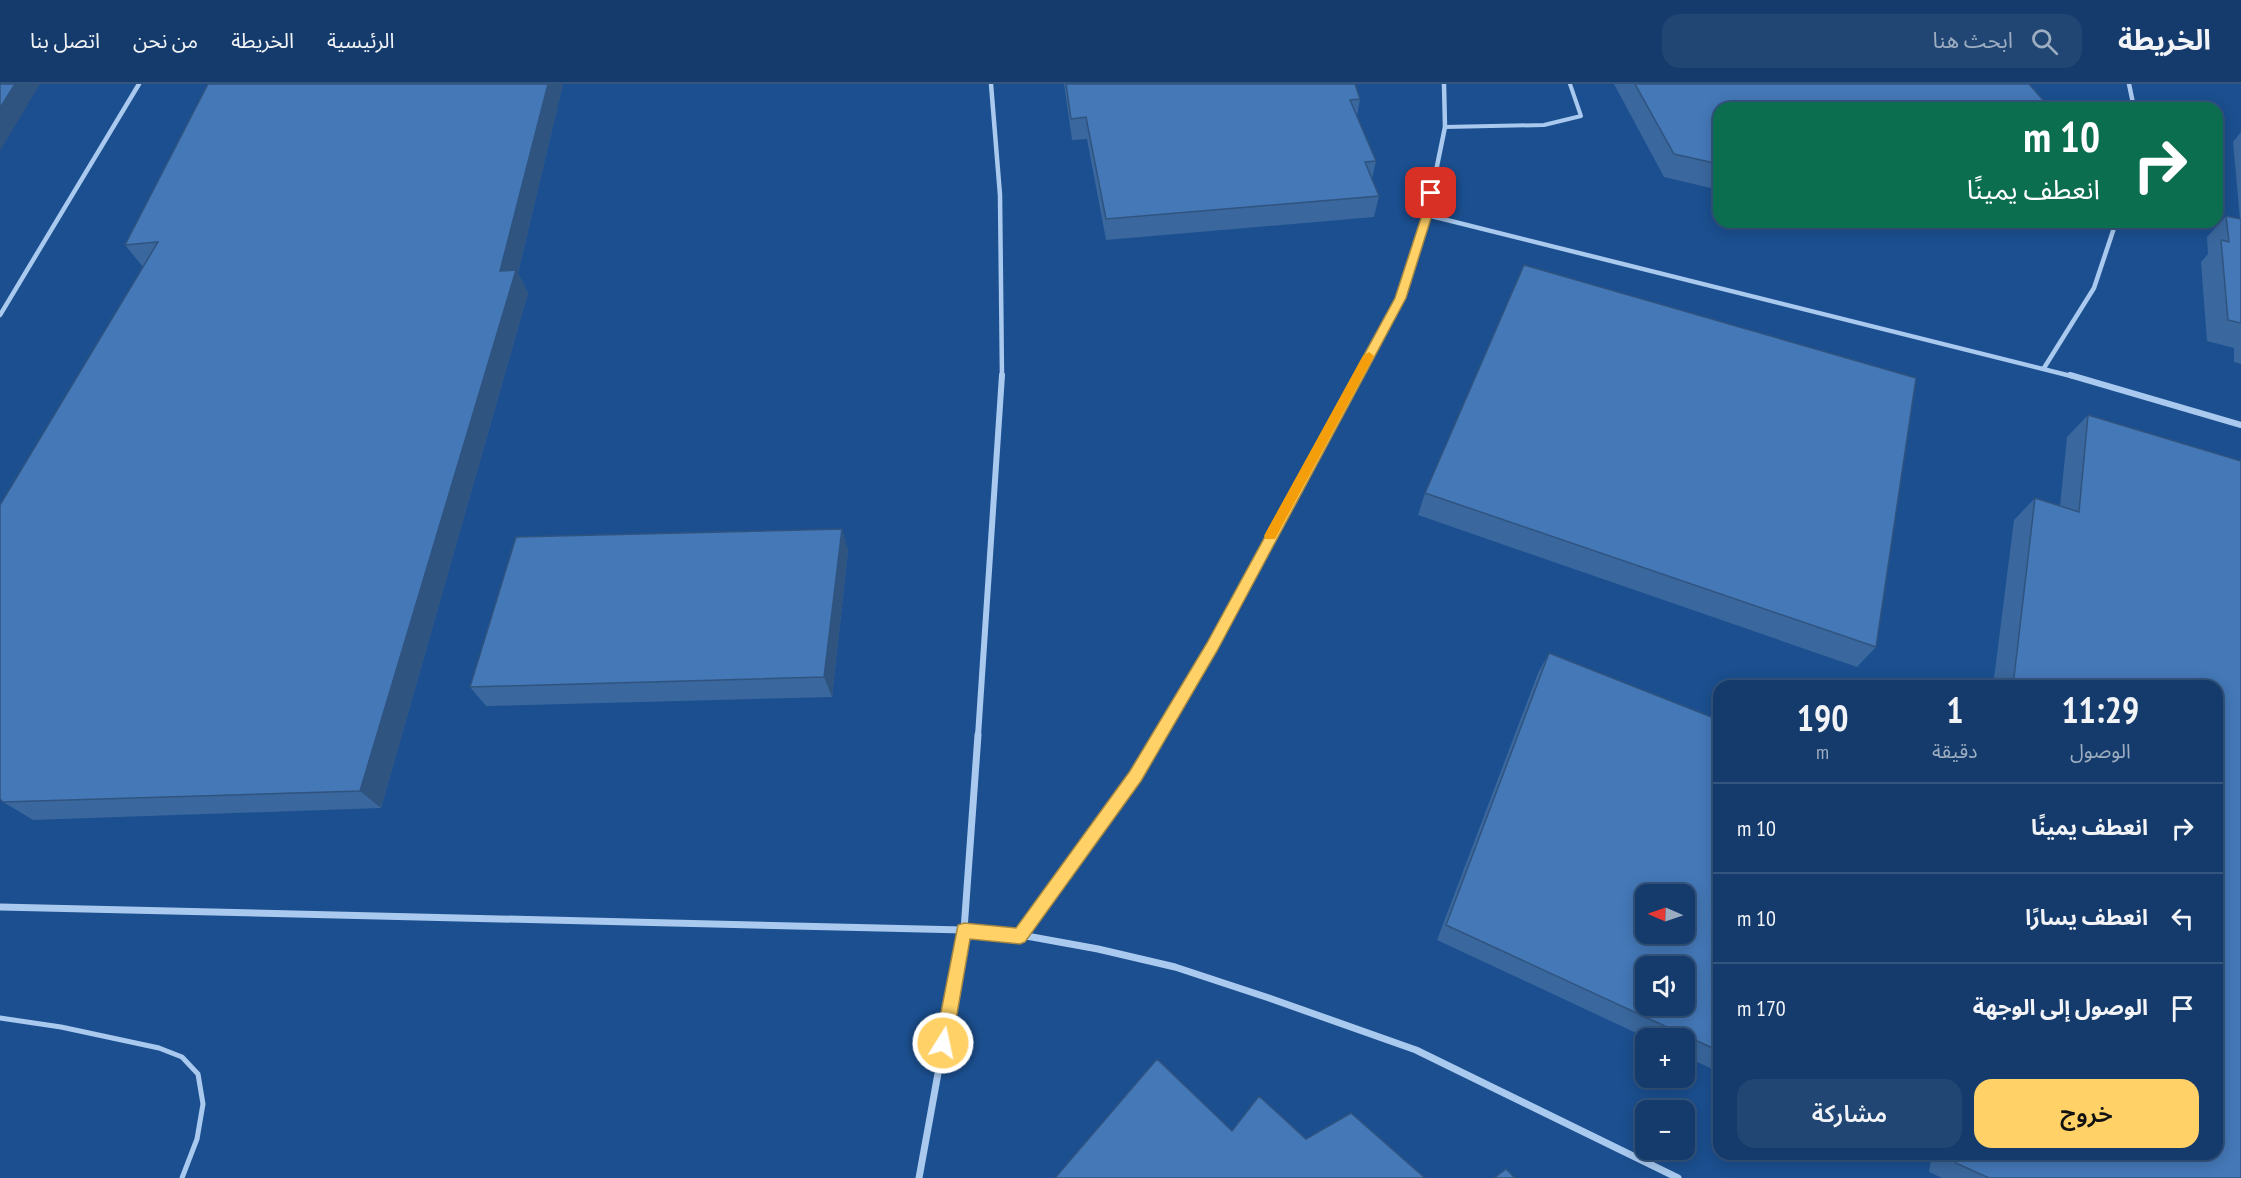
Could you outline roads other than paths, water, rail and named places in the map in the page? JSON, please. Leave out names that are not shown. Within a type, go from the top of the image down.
[{"type":"street","points":[[0,315],[139,84]]},
{"type":"street","points":[[919,1178],[964,930],[1002,390],[1000,195],[991,84]]},
{"type":"street","points":[[1020,936],[1136,776],[1212,647],[1401,298],[1427,215],[1444,127],[1444,84]]},
{"type":"street","points":[[2130,84],[2133,102]]},
{"type":"street","points":[[1427,215],[2044,368],[2241,424]]},
{"type":"street","points":[[2044,368],[2094,288],[2114,228]]},
{"type":"street","points":[[0,907],[964,930],[1020,936],[1098,949],[1175,968],[1416,1050],[1678,1178]]},
{"type":"lane","points":[[1444,127],[1544,125],[1581,116],[1570,84]]},
{"type":"lane","points":[[0,1018],[83,1031],[159,1048],[182,1057],[198,1074],[203,1104],[197,1139],[182,1178]]}]
